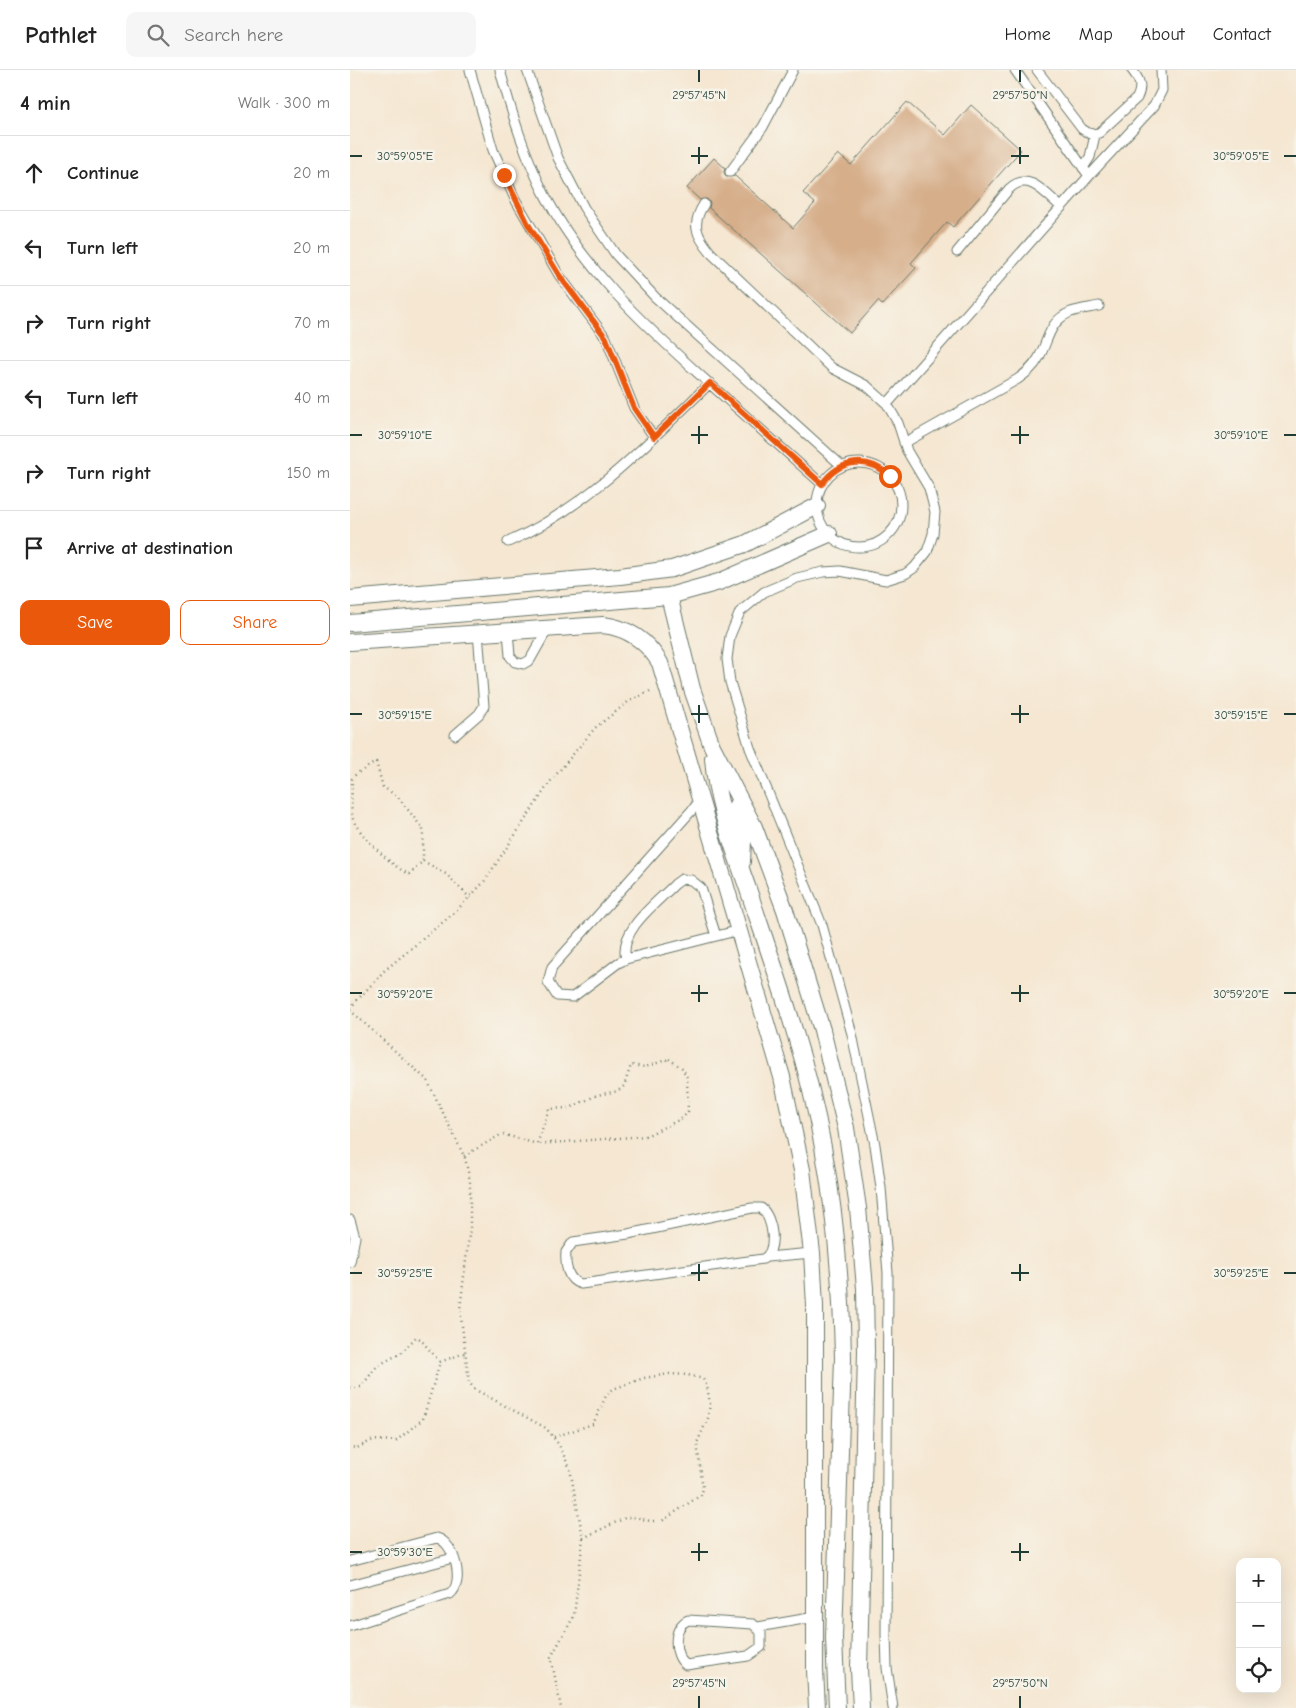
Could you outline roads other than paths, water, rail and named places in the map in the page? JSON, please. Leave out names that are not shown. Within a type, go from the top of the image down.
[{"type":"street","points":[[350,599],[620,576],[692,564],[752,540],[817,506]]},
{"type":"street","points":[[350,623],[669,596],[697,589],[759,566],[829,534]]},
{"type":"street","points":[[692,564],[697,589]]},
{"type":"street","points":[[669,596],[689,676],[712,746],[765,854],[808,982],[846,1128],[857,1200],[865,1288],[866,1351],[859,1669],[860,1708]]},
{"type":"street","points":[[368,640],[393,619]]},
{"type":"street","points":[[350,642],[603,625],[624,630],[642,640],[655,655],[667,684],[782,1077],[802,1170],[812,1253],[815,1306],[815,1617],[817,1708]]},
{"type":"street","points":[[667,684],[689,676]]},
{"type":"street","points":[[712,746],[714,776],[721,806],[798,1043],[820,1132],[835,1229],[840,1272],[843,1358],[834,1638],[838,1708]]},
{"type":"street","points":[[736,794],[743,841],[741,869]]},
{"type":"lane","points":[[470,70],[490,142],[515,199],[559,275],[606,338],[634,408],[654,437]]},
{"type":"lane","points":[[500,70],[515,123],[533,169],[550,203],[577,248],[615,295],[822,484]]},
{"type":"lane","points":[[527,70],[558,158],[584,208],[616,255],[654,297],[842,466]]},
{"type":"lane","points":[[730,172],[763,127],[792,70]]},
{"type":"lane","points":[[1015,70],[1086,172]]},
{"type":"lane","points":[[1037,70],[1082,129],[1095,134],[1100,133],[1137,98],[1140,92],[1140,82],[1132,70]]},
{"type":"lane","points":[[887,404],[1061,208],[1086,172],[1154,106],[1162,90],[1161,70]]},
{"type":"lane","points":[[1086,172],[1095,134]]},
{"type":"lane","points":[[956,252],[1009,189],[1019,182],[1031,182],[1036,185],[1061,208]]},
{"type":"lane","points":[[704,204],[697,214],[696,227],[700,240],[711,253],[832,368],[867,386],[887,404],[898,423],[904,443],[929,488],[935,512],[931,543],[921,561],[905,574],[886,580],[840,571],[823,572],[797,578],[764,592],[740,612],[730,636],[727,659],[730,682],[750,748],[824,934],[852,1034],[882,1188],[888,1273],[886,1634],[887,1668],[893,1708]]},
{"type":"lane","points":[[904,443],[1018,379],[1030,370],[1039,358],[1045,339],[1055,323],[1072,312],[1099,306]]},
{"type":"lane","points":[[508,542],[530,533],[567,511],[654,437],[710,383]]},
{"type":"lane","points":[[850,463],[867,463],[884,470],[895,483],[901,499],[901,508],[896,525],[885,538],[869,546],[860,547],[843,544],[829,534],[820,521],[817,506],[822,484],[834,471],[842,466],[850,463]]},
{"type":"lane","points":[[508,631],[510,656],[515,662],[523,664],[530,660],[548,628]]},
{"type":"lane","points":[[456,736],[480,714],[484,706],[478,633]]},
{"type":"lane","points":[[701,800],[552,967],[548,977],[550,988],[562,998],[573,997],[626,959],[740,930]]},
{"type":"lane","points":[[626,959],[624,947],[630,930],[682,879],[691,880],[698,885],[716,936]]},
{"type":"lane","points":[[767,1257],[772,1248],[769,1219],[765,1211],[756,1207],[611,1237],[573,1242],[567,1248],[566,1256],[570,1277],[581,1284],[767,1257],[812,1253]]},
{"type":"lane","points":[[350,1220],[355,1238],[350,1262]]},
{"type":"lane","points":[[350,1560],[433,1538],[446,1542],[453,1558],[458,1583],[450,1594],[350,1626]]},
{"type":"lane","points":[[350,1585],[453,1558]]},
{"type":"lane","points":[[758,1627],[763,1642],[758,1652],[754,1655],[690,1666],[680,1659],[677,1634],[684,1622],[693,1620],[748,1623],[758,1627],[815,1617]]}]
